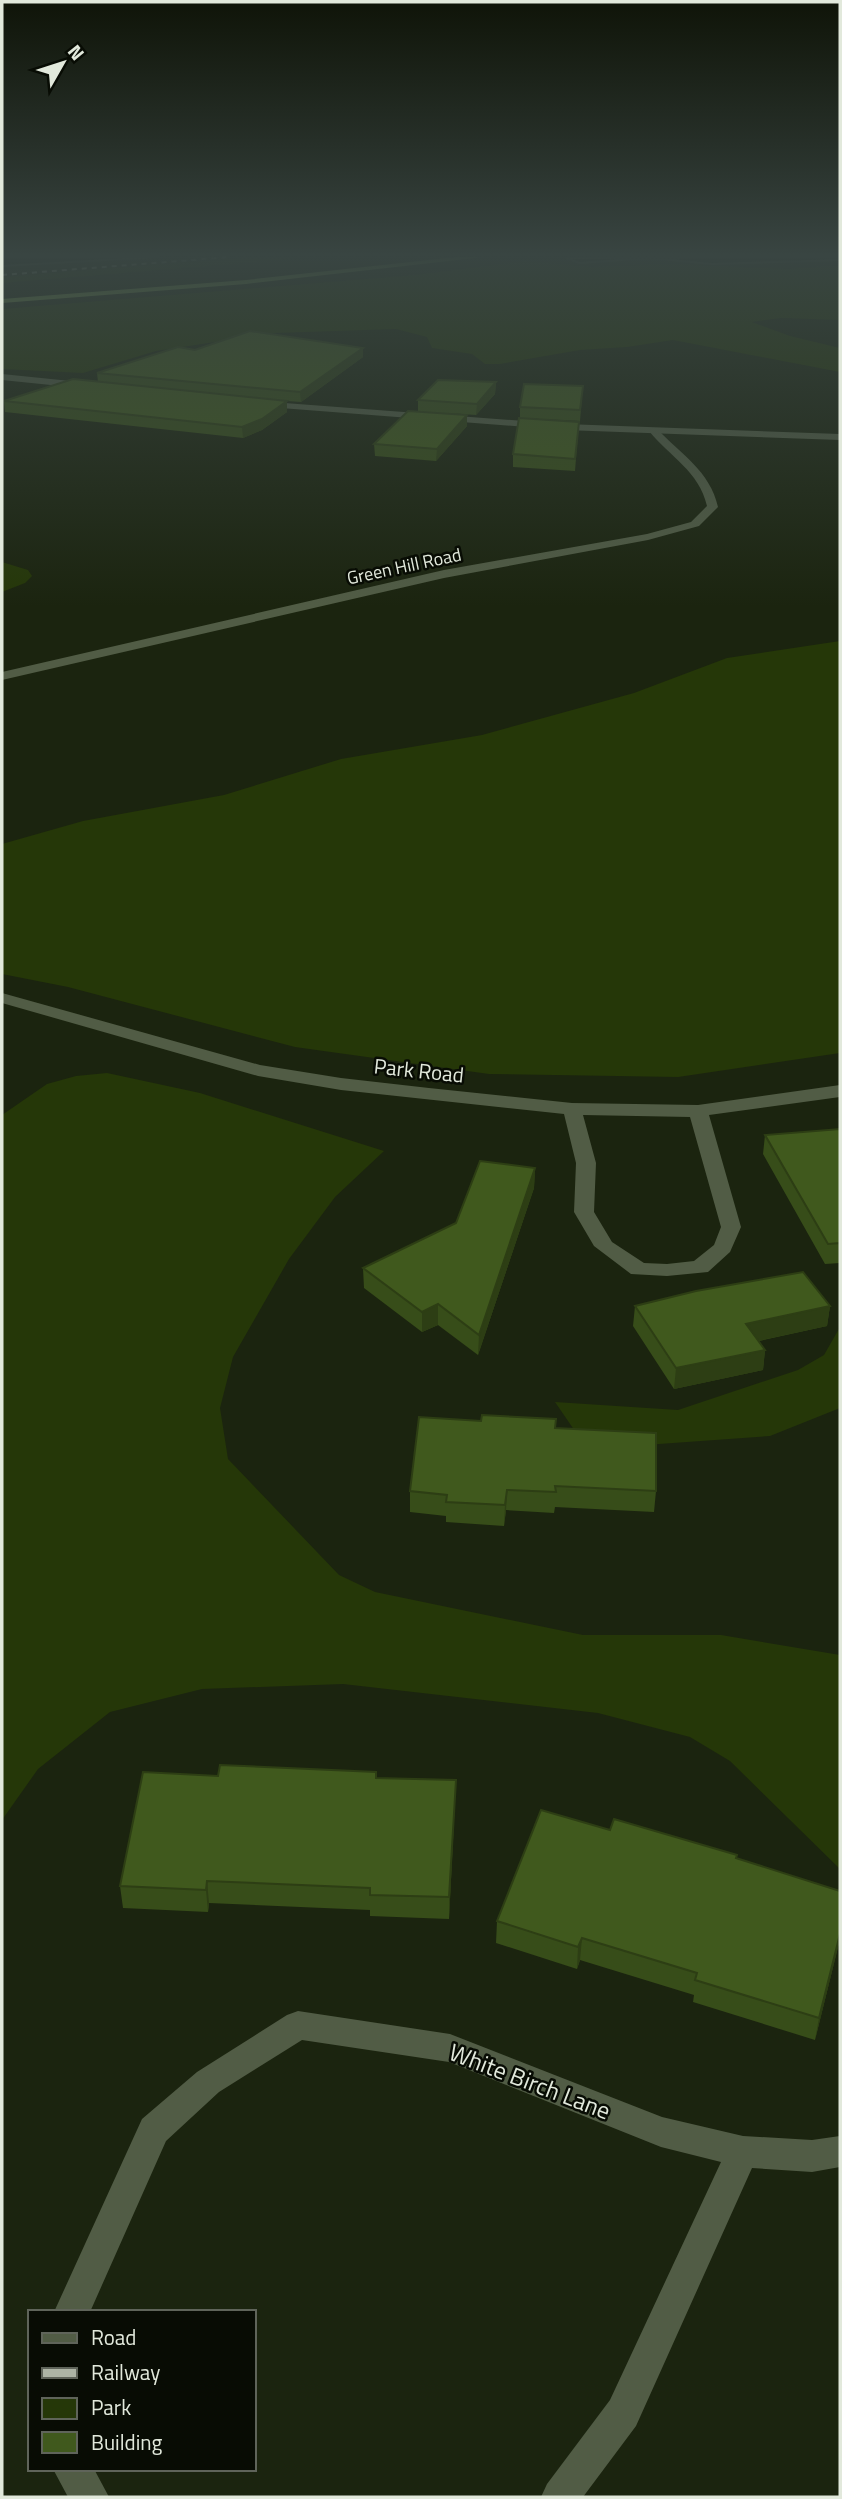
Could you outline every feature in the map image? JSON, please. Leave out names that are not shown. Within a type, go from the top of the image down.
[{"type":"street","points":[[2,377],[104,388]]},
{"type":"street","points":[[247,403],[472,421],[840,437]]},
{"type":"street","name":"Green Hill Road","points":[[2,676],[444,574],[648,537],[695,524],[713,507],[711,492],[698,471],[654,431]]},
{"type":"street","name":"Park Road","points":[[2,998],[258,1070],[341,1084],[572,1109],[698,1111],[840,1091]]},
{"type":"street","points":[[572,1109],[586,1163],[584,1212],[604,1247],[639,1269],[667,1270],[700,1267],[723,1248],[731,1227],[698,1111]]},
{"type":"street","name":"White Birch Lane","points":[[73,2310],[154,2130],[208,2082],[298,2025],[450,2048],[662,2132],[743,2152],[812,2156],[840,2152]]},
{"type":"street","points":[[560,2497],[623,2413],[743,2152]]},
{"type":"street","points":[[73,2471],[90,2497]]},
{"type":"green space","points":[[2,562],[28,570],[32,576],[25,583],[2,592]]},
{"type":"green space","points":[[840,641],[840,1053],[678,1077],[489,1074],[295,1047],[68,987],[2,974],[2,844],[83,821],[224,795],[341,759],[482,735],[634,693],[727,658]]},
{"type":"green space","points":[[107,1073],[200,1093],[384,1151],[335,1197],[289,1259],[233,1357],[220,1408],[228,1459],[339,1575],[375,1592],[583,1635],[721,1635],[840,1655],[840,1869],[730,1761],[690,1737],[598,1713],[343,1684],[202,1689],[110,1712],[38,1769],[2,1820],[2,1115],[47,1084],[76,1076]]},
{"type":"green space","points":[[840,1327],[840,1408],[770,1436],[617,1447],[579,1437],[555,1402],[678,1410],[798,1370],[824,1355]]},
{"type":"building","points":[[104,374],[326,374],[300,392]]},
{"type":"building","points":[[73,379],[287,401],[262,419],[242,427],[4,401]]},
{"type":"building","points":[[438,380],[496,382],[477,404],[418,400]]},
{"type":"building","points":[[524,384],[583,386],[580,410],[520,407]]},
{"type":"building","points":[[408,411],[467,415],[437,449],[374,444]]},
{"type":"building","points":[[519,418],[579,422],[575,459],[513,454]]},
{"type":"building","points":[[840,1129],[840,1243],[828,1244],[765,1135]]},
{"type":"building","points":[[480,1161],[535,1168],[479,1335],[438,1304],[422,1312],[363,1268],[456,1223]]},
{"type":"building","points":[[803,1272],[830,1306],[746,1324],[765,1350],[676,1368],[635,1306],[696,1291]]},
{"type":"building","points":[[482,1415],[556,1419],[555,1428],[656,1433],[656,1491],[555,1486],[556,1492],[507,1490],[505,1505],[446,1502],[447,1495],[410,1491],[419,1417],[481,1421]]},
{"type":"building","points":[[220,1765],[376,1772],[376,1778],[456,1780],[449,1897],[370,1895],[370,1888],[207,1881],[206,1890],[120,1886],[143,1772],[218,1776]]},
{"type":"building","points":[[541,1810],[610,1830],[614,1819],[737,1855],[736,1858],[840,1891],[840,1934],[819,2018],[695,1980],[697,1973],[582,1938],[578,1947],[497,1921]]}]
